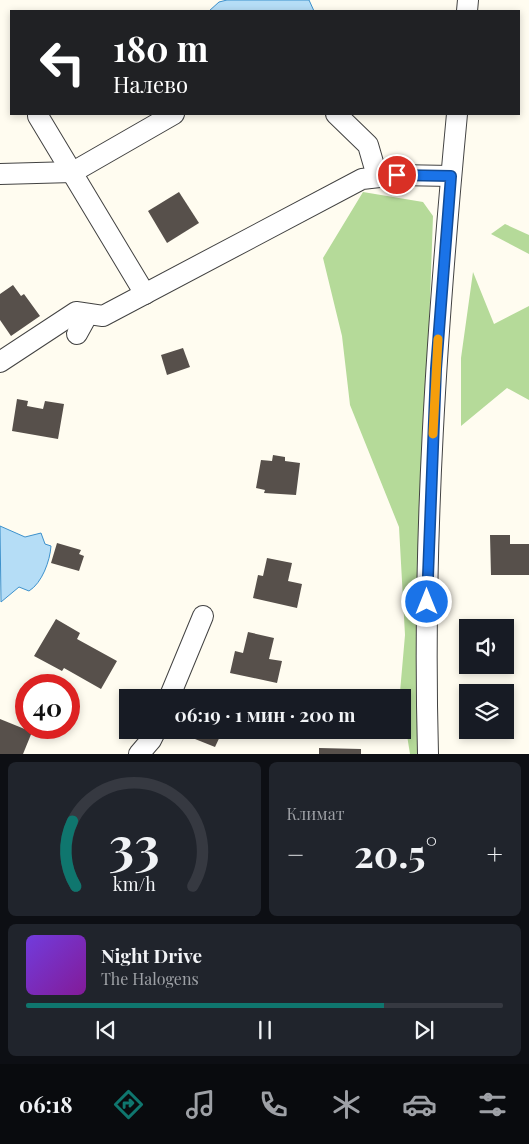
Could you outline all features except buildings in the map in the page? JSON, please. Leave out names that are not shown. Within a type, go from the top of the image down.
[{"type":"street","points":[[0,174],[73,172],[172,115]]},
{"type":"street","points":[[337,115],[368,145],[377,176]]},
{"type":"street","points":[[428,754],[427,564],[436,369],[457,115]]},
{"type":"street","points":[[38,116],[145,294]]},
{"type":"street","points":[[0,362],[76,312],[103,316],[362,179],[377,176],[451,176]]},
{"type":"street","points":[[77,334],[88,314]]},
{"type":"street","points":[[173,689],[202,616]]},
{"type":"street","points":[[139,754],[152,739]]},
{"type":"green space","points":[[363,192],[423,202],[433,216],[420,581],[427,754],[410,754],[408,739],[411,739],[411,689],[400,689],[405,635],[399,527],[350,405],[342,336],[323,258]]},
{"type":"green space","points":[[505,224],[529,235],[529,254],[491,234]]},
{"type":"green space","points":[[473,272],[494,324],[529,306],[529,400],[507,388],[461,426],[461,358]]},
{"type":"water","points":[[227,0],[309,0],[314,10],[210,10],[219,2]]},
{"type":"water","points":[[0,526],[25,537],[41,533],[45,544],[51,546],[49,558],[38,583],[29,591],[19,587],[1,602]]},
{"type":"slow traffic","points":[[433,434],[438,339]]},
{"type":"route","points":[[397,175],[451,176],[436,369],[427,602]]}]
